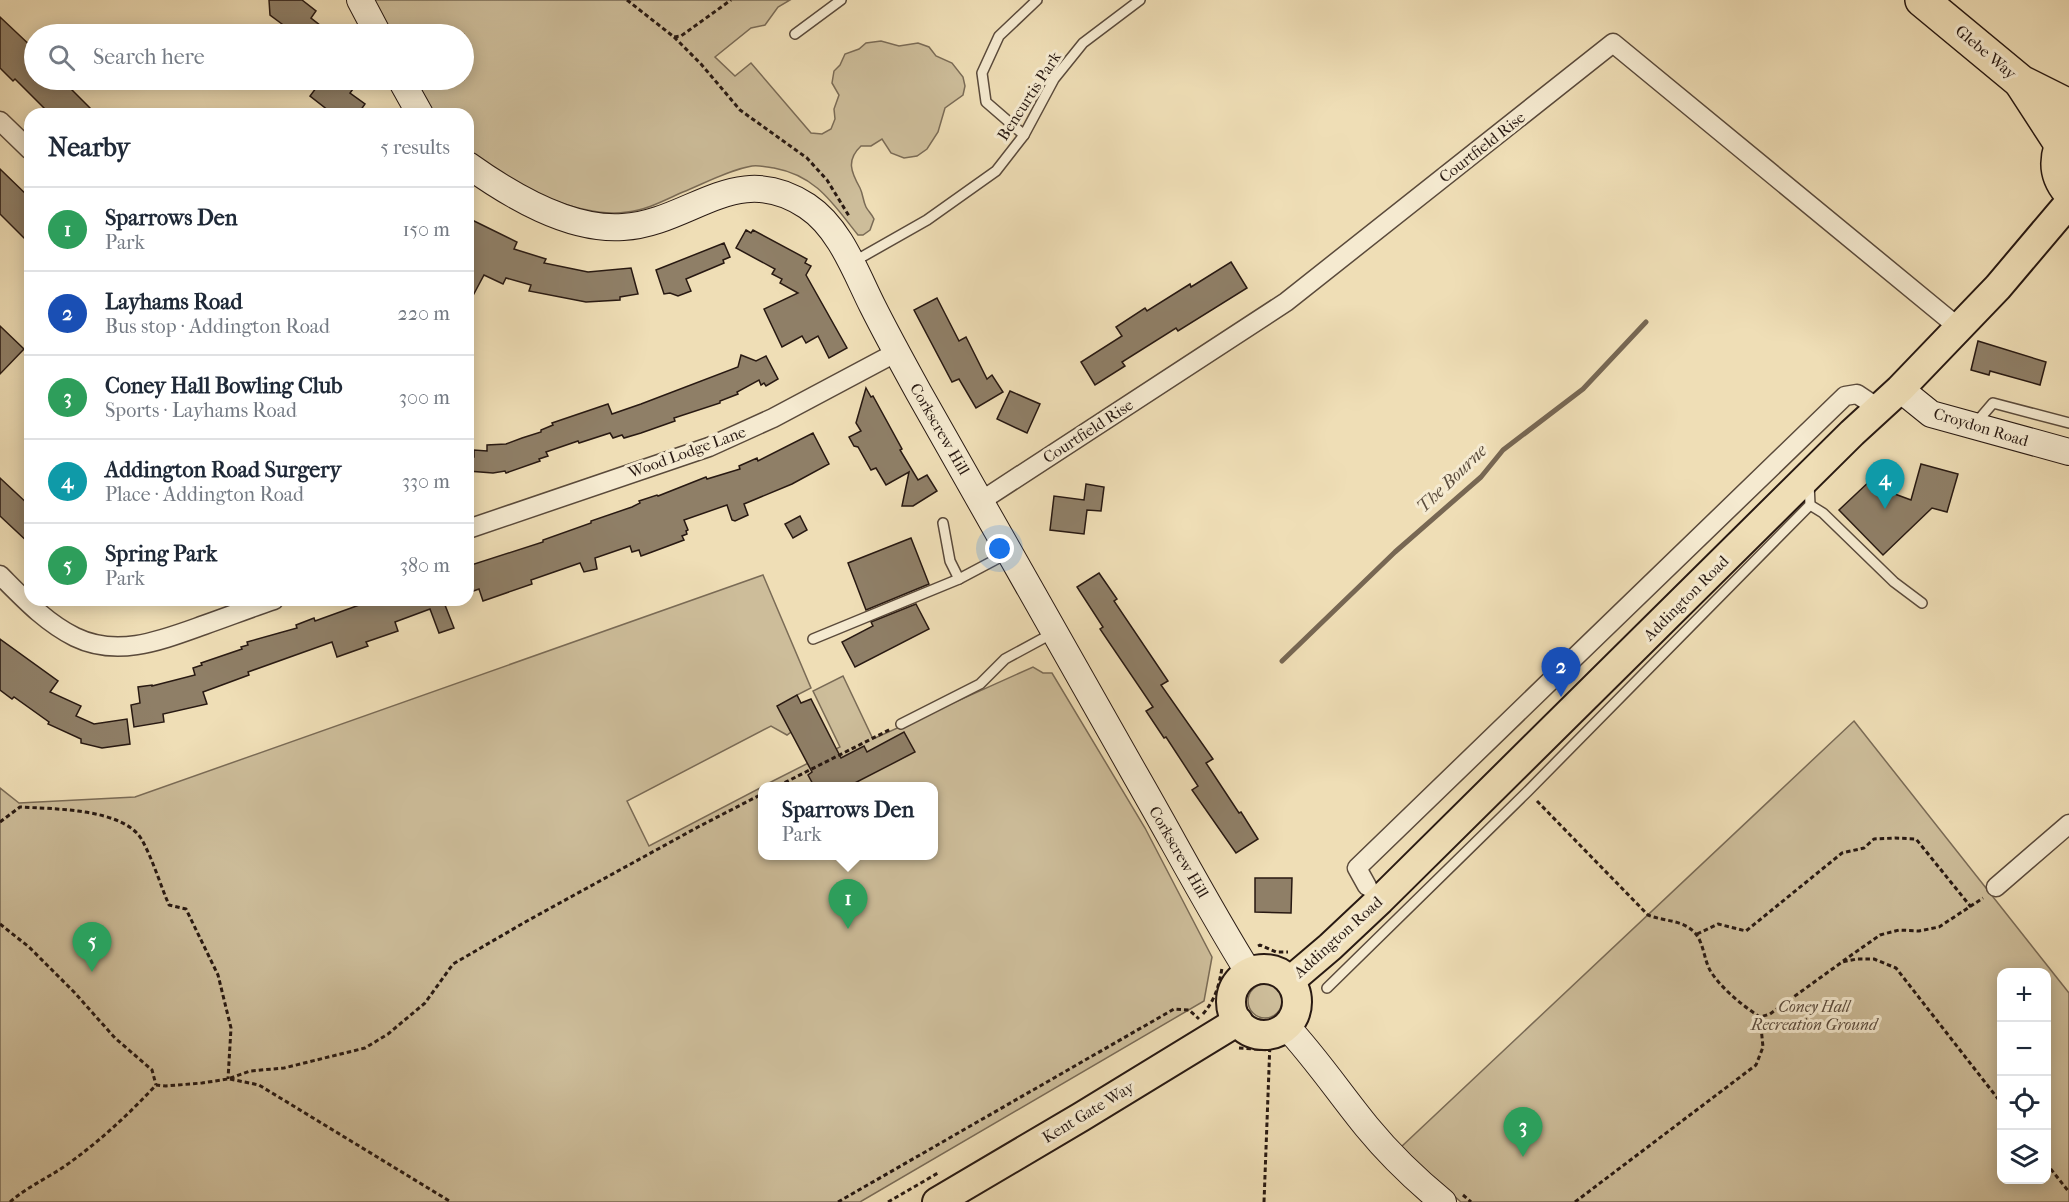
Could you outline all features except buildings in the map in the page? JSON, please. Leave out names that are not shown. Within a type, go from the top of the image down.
[{"type":"highway","name":"Glebe Way","points":[[1922,0],[2021,82],[2065,136]]},
{"type":"highway","name":"Glebe Way","points":[[2021,82],[2069,106]]},
{"type":"highway","points":[[2065,136],[2057,156],[2058,172],[2069,191]]},
{"type":"main road","name":"Addington Road","points":[[1290,981],[1339,957],[1373,893],[1900,389],[1998,287],[2069,203]]},
{"type":"main road","points":[[1235,970],[1271,970],[1290,981],[1297,1003],[1295,1014],[1287,1026],[1269,1034],[1259,1034],[1250,1031],[1238,1021],[1232,1008],[1231,998],[1240,980],[1235,970]]},
{"type":"main road","name":"Kent Gate Way","points":[[937,1202],[1082,1117],[1238,1021]]},
{"type":"street","points":[[360,0],[373,24]]},
{"type":"street","name":"Courtfield Rise","points":[[981,501],[1286,302],[1613,43],[1958,327]]},
{"type":"street","points":[[407,90],[417,108]]},
{"type":"street","points":[[0,121],[24,144]]},
{"type":"street","name":"Corkscrew Hill","points":[[474,169],[523,200],[571,220],[604,227],[624,227],[648,223],[727,192],[744,189],[773,191],[791,197],[817,214],[832,229],[897,352],[1056,632],[1235,970]]},
{"type":"street","name":"Wood Lodge Lane","points":[[474,528],[724,441],[773,418],[897,352]]},
{"type":"street","name":"Croydon Road","points":[[1900,389],[1931,414],[2069,452]]},
{"type":"street","points":[[1373,893],[1357,868],[1845,396],[1857,394],[1878,408]]},
{"type":"street","points":[[0,576],[24,600]]},
{"type":"street","points":[[31,606],[55,625],[85,641],[105,646],[150,643],[257,606]]},
{"type":"street","points":[[1996,887],[2069,824]]},
{"type":"street","points":[[1287,1026],[1387,1150],[1443,1202]]},
{"type":"lane","points":[[795,34],[841,0]]},
{"type":"lane","points":[[1024,135],[986,102],[982,74],[999,36],[1037,0]]},
{"type":"lane","name":"Bencurtis Park","points":[[851,263],[927,220],[996,171],[1024,135],[1054,79],[1083,43],[1140,0]]},
{"type":"lane","points":[[1974,426],[1993,403],[2069,423]]},
{"type":"lane","points":[[1327,988],[1339,957],[1527,792],[1810,505],[1808,477]]},
{"type":"lane","points":[[1810,505],[1828,518],[1894,582],[1922,603]]},
{"type":"lane","points":[[943,523],[950,561],[959,579]]},
{"type":"lane","points":[[813,639],[959,579],[990,565],[1011,552]]},
{"type":"lane","points":[[901,724],[980,684],[1005,659],[1056,632]]},
{"type":"path","points":[[627,0],[674,37],[701,64],[740,110],[807,158],[826,180],[850,216]]},
{"type":"path","points":[[674,37],[681,36],[731,0]]},
{"type":"path","points":[[786,782],[901,724]]},
{"type":"path","points":[[1527,792],[1648,915],[1660,920],[1679,921],[1696,934],[1711,972],[1742,1005],[1760,1017]]},
{"type":"path","points":[[10,1202],[22,1191],[63,1168],[99,1140],[126,1118],[156,1085],[202,1083],[228,1079],[250,1071],[284,1068],[365,1048],[388,1035],[425,1003],[453,964],[526,921],[758,796]]},
{"type":"path","points":[[0,822],[20,807],[83,812],[125,823],[141,838],[169,905],[186,909],[218,975],[231,1028],[228,1079]]},
{"type":"path","points":[[1696,934],[1718,924],[1746,931],[1842,853],[1864,848],[1874,839],[1916,840],[1971,907]]},
{"type":"path","points":[[1760,1017],[1770,1014],[1880,935],[1899,930],[1918,931],[1939,927],[1971,907],[1996,887]]},
{"type":"path","points":[[0,924],[29,947],[115,1038],[152,1070],[156,1085]]},
{"type":"path","points":[[1842,962],[1874,959],[1896,968],[1997,1099]]},
{"type":"path","points":[[838,1202],[1174,1009],[1189,1010],[1199,1020],[1211,1004],[1219,987],[1235,970]]},
{"type":"path","points":[[1575,1202],[1756,1065],[1763,1047],[1760,1017]]},
{"type":"path","points":[[1264,1202],[1270,1050]]},
{"type":"path","points":[[228,1079],[259,1085],[451,1202]]},
{"type":"path","points":[[2051,1169],[2069,1192]]},
{"type":"path","points":[[888,1202],[941,1171]]},
{"type":"green space","points":[[370,0],[790,0],[778,7],[765,25],[751,28],[715,57],[735,76],[751,63],[811,133],[822,134],[831,129],[839,95],[832,83],[834,71],[845,54],[859,49],[866,43],[881,41],[899,46],[918,43],[929,47],[936,56],[952,63],[963,77],[965,86],[963,95],[945,108],[938,132],[927,149],[917,156],[904,158],[891,153],[882,139],[871,146],[861,146],[856,151],[852,161],[852,171],[866,207],[874,219],[870,230],[863,235],[858,235],[832,202],[802,177],[760,166],[743,168],[726,174],[642,209],[608,213],[587,210],[543,196],[501,175],[474,156],[474,108],[426,108],[413,90],[474,90],[474,24],[382,24]]},
{"type":"green space","points":[[763,575],[811,688],[797,695],[791,732],[787,735],[771,726],[627,801],[649,846],[758,789],[758,860],[938,860],[938,782],[771,782],[840,747],[813,691],[843,676],[873,739],[1033,667],[1043,673],[1052,673],[1145,828],[1212,957],[1204,1001],[860,1202],[0,1202],[0,788],[19,803],[135,797]]},
{"type":"green space","name":"Coney Hall Recreation Ground","points":[[1854,721],[2049,968],[1997,968],[1997,1184],[2051,1184],[2051,970],[2069,993],[2069,1202],[1461,1202],[1400,1148]]},
{"type":"green space","points":[[1265,984],[1277,989],[1282,1001],[1277,1013],[1265,1018],[1253,1013],[1248,1001],[1253,989]]},
{"type":"waterway","name":"The Bourne","points":[[1282,661],[1395,552],[1481,477],[1503,450],[1583,389],[1646,322]]},
{"type":"place","name":"Addington Road Surgery","points":[[1885,509]]},
{"type":"place","name":"Layhams Road","points":[[1561,697]]},
{"type":"place","name":"Sparrows Den","points":[[848,929]]},
{"type":"place","name":"Spring Park","points":[[92,972]]},
{"type":"place","name":"Coney Hall Bowling Club","points":[[1523,1157]]}]
